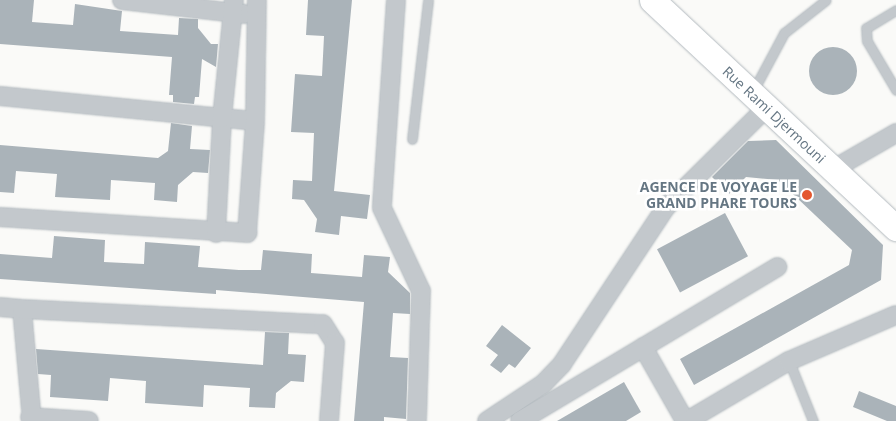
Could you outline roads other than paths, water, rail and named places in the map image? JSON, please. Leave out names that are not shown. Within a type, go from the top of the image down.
[{"type":"main road","name":"Rue Rami Djermouni","points":[[652,0],[896,228]]},
{"type":"street","points":[[0,216],[216,233],[247,233],[255,121],[257,8],[122,0]]},
{"type":"street","points":[[396,0],[382,208],[421,291],[417,421]]},
{"type":"street","points":[[216,233],[222,118],[234,6]]},
{"type":"street","points":[[0,96],[255,121]]},
{"type":"street","points":[[487,421],[543,384],[562,364],[666,207],[759,100]]},
{"type":"street","points":[[832,170],[896,134]]},
{"type":"street","points":[[520,421],[777,267]]},
{"type":"street","points":[[0,306],[22,309],[323,324],[335,343],[329,421]]},
{"type":"street","points":[[22,309],[31,419],[89,421]]},
{"type":"street","points":[[643,347],[686,421],[789,360],[896,315]]},
{"type":"lane","points":[[412,138],[428,0]]},
{"type":"lane","points":[[759,100],[784,34],[826,0]]},
{"type":"lane","points":[[896,10],[866,28],[867,41],[896,90]]},
{"type":"lane","points":[[789,360],[813,421]]},
{"type":"place","name":"AGENCE DE VOYAGE LE GRAND PHARE TOURS","points":[[807,195]]}]
